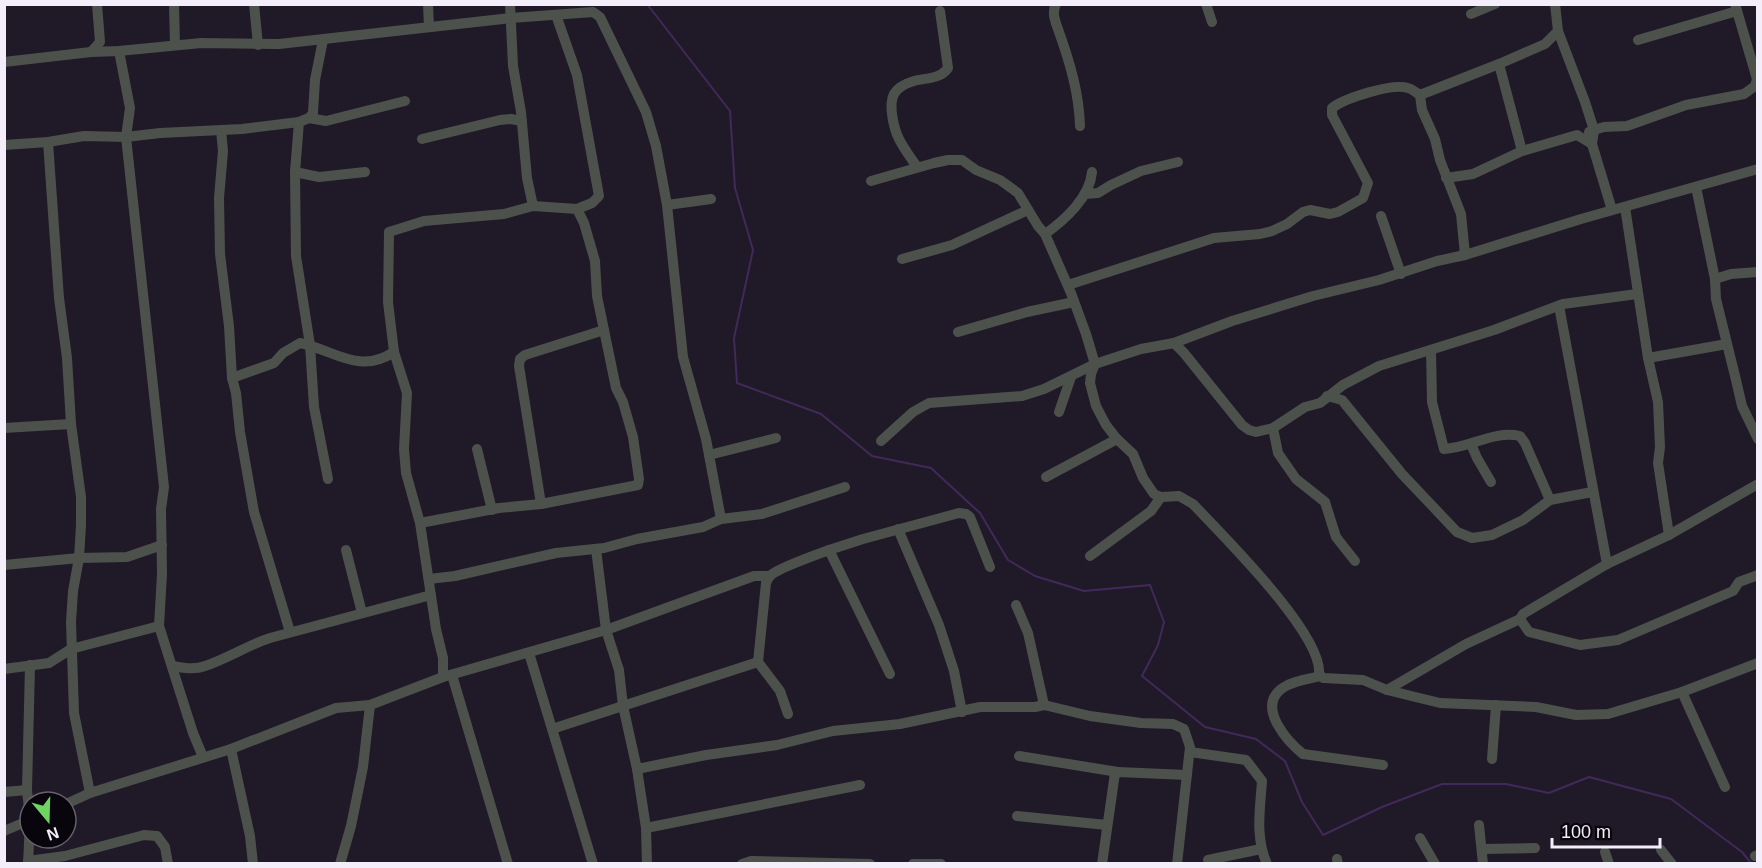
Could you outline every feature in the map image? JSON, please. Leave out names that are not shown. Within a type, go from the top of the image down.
[{"type":"street","points":[[91,52],[100,42],[97,4]]},
{"type":"street","points":[[174,4],[175,45]]},
{"type":"street","points":[[254,4],[258,45]]},
{"type":"street","points":[[428,4],[429,27]]},
{"type":"street","points":[[510,4],[513,66],[522,121],[527,178],[533,206]]},
{"type":"street","points":[[1056,4],[1054,18],[1073,69],[1080,126]]},
{"type":"street","points":[[1206,4],[1212,22]]},
{"type":"street","points":[[1471,14],[1495,4]]},
{"type":"street","points":[[1555,4],[1558,32],[1594,130],[1592,144],[1612,210]]},
{"type":"street","points":[[1446,178],[1473,174],[1522,151],[1604,127],[1627,126],[1686,105],[1744,94],[1755,86],[1757,79],[1736,8],[1638,40]]},
{"type":"street","points":[[917,167],[899,140],[894,121],[893,100],[894,94],[902,86],[913,81],[936,77],[945,73],[948,68],[940,11]]},
{"type":"street","points":[[4,62],[201,43],[258,45],[323,40],[511,18],[593,12],[600,17],[646,112],[656,146],[667,205],[683,357],[709,454],[721,519]]},
{"type":"street","points":[[508,864],[443,658],[436,629],[420,523],[406,473],[404,449],[407,393],[394,352],[388,302],[389,232],[424,221],[504,214],[533,206],[577,208],[592,203],[599,196],[578,75],[556,15]]},
{"type":"street","points":[[1420,95],[1545,44],[1558,32]]},
{"type":"street","points":[[323,40],[315,80],[313,113],[304,120],[294,172],[296,256],[310,345],[314,407],[328,479]]},
{"type":"street","points":[[119,51],[130,108],[126,137],[164,487],[161,508],[162,558],[159,626],[203,757]]},
{"type":"street","points":[[1499,64],[1522,151]]},
{"type":"street","points":[[1068,285],[1214,238],[1272,231],[1287,224],[1303,212],[1310,210],[1330,214],[1355,203],[1363,198],[1368,183],[1332,115],[1332,108],[1341,101],[1395,87],[1409,88],[1420,95],[1422,110],[1435,139],[1446,178],[1461,214],[1465,255]]},
{"type":"street","points":[[4,145],[48,142],[84,136],[126,137],[221,130],[304,120],[326,121],[405,101]]},
{"type":"street","points":[[422,139],[500,120],[522,121]]},
{"type":"street","points":[[221,130],[223,151],[219,198],[220,254],[232,378],[254,512],[291,632]]},
{"type":"street","points":[[1577,135],[1592,144]]},
{"type":"street","points":[[48,142],[59,298],[67,358],[71,424],[81,497],[79,558],[73,591],[71,650],[74,713],[90,794]]},
{"type":"street","points":[[871,181],[917,167],[948,160],[962,160],[1013,188],[1045,234],[1068,285],[1095,364],[1090,383],[1096,406],[1106,425],[1133,454],[1143,478],[1154,494],[1161,497],[1186,498],[1227,540],[1290,613],[1317,655],[1321,676]]},
{"type":"street","points":[[1085,194],[1098,193],[1110,184],[1141,171],[1178,162]]},
{"type":"street","points":[[881,441],[913,412],[929,403],[1022,396],[1071,377],[1095,364],[1141,349],[1174,344],[1232,321],[1313,296],[1401,274],[1437,261],[1465,255],[1612,210],[1758,170]]},
{"type":"street","points":[[294,172],[319,177],[365,172]]},
{"type":"street","points":[[1045,234],[1064,219],[1085,194],[1091,183],[1092,172]]},
{"type":"street","points":[[1696,187],[1715,279],[1716,299],[1742,406],[1758,439]]},
{"type":"street","points":[[667,205],[711,199]]},
{"type":"street","points":[[1625,207],[1637,294],[1658,402],[1660,447],[1658,464],[1669,535]]},
{"type":"street","points":[[420,523],[541,504],[638,485],[633,437],[623,402],[616,388],[597,296],[595,261],[585,223],[577,208]]},
{"type":"street","points":[[902,259],[952,245],[1028,210]]},
{"type":"street","points":[[1381,216],[1401,274]]},
{"type":"street","points":[[1715,279],[1731,274],[1758,272]]},
{"type":"street","points":[[1174,344],[1184,353],[1242,425],[1256,432],[1273,428],[1305,407],[1320,403],[1343,384],[1380,366],[1494,330],[1559,306],[1577,301],[1637,294]]},
{"type":"street","points":[[958,332],[1027,312],[1074,302]]},
{"type":"street","points":[[1559,306],[1606,564]]},
{"type":"street","points":[[541,504],[519,366],[520,359],[525,355],[604,330]]},
{"type":"street","points":[[232,378],[274,363],[292,346],[300,343],[349,361],[384,359],[394,352]]},
{"type":"street","points":[[1648,358],[1727,344]]},
{"type":"street","points":[[1431,350],[1432,402],[1444,449],[1508,433],[1520,436],[1550,500]]},
{"type":"street","points":[[1059,412],[1071,377]]},
{"type":"street","points":[[1327,396],[1342,400],[1382,452],[1457,532],[1472,538],[1492,535],[1523,520],[1550,500],[1592,492]]},
{"type":"street","points":[[4,428],[71,424]]},
{"type":"street","points":[[1273,428],[1278,453],[1296,479],[1325,502],[1336,537],[1355,561]]},
{"type":"street","points":[[709,454],[777,438]]},
{"type":"street","points":[[1046,477],[1117,439]]},
{"type":"street","points":[[1471,444],[1491,482]]},
{"type":"street","points":[[477,449],[492,510]]},
{"type":"street","points":[[1387,690],[1466,644],[1521,619],[1523,614],[1606,564],[1669,535],[1758,484]]},
{"type":"street","points":[[429,579],[455,576],[556,554],[596,549],[703,527],[721,519],[762,514],[845,487]]},
{"type":"street","points":[[1090,556],[1151,511],[1161,497]]},
{"type":"street","points":[[788,714],[780,691],[758,662],[766,583],[770,576],[829,550],[959,513],[970,517],[990,567]]},
{"type":"street","points":[[898,529],[939,625],[954,671],[962,712]]},
{"type":"street","points":[[4,565],[79,558],[128,557],[162,545]]},
{"type":"street","points":[[596,549],[606,630],[619,670],[623,706],[637,769],[646,828],[646,863]]},
{"type":"street","points":[[346,550],[362,613]]},
{"type":"street","points":[[829,550],[890,674]]},
{"type":"street","points":[[143,552],[162,558]]},
{"type":"street","points":[[1521,619],[1529,632],[1580,645],[1618,640],[1733,591],[1739,582],[1758,575]]},
{"type":"street","points":[[78,799],[231,749],[336,708],[370,705],[448,676],[606,630],[754,576],[770,576]]},
{"type":"street","points":[[172,666],[204,667],[253,644],[431,595]]},
{"type":"street","points":[[1016,605],[1028,633],[1044,705]]},
{"type":"street","points":[[4,669],[49,663],[71,650],[159,626]]},
{"type":"street","points":[[529,653],[593,864]]},
{"type":"street","points":[[552,729],[758,662]]},
{"type":"street","points":[[1383,765],[1303,754],[1275,721],[1273,700],[1280,690],[1292,684],[1321,676],[1363,681],[1387,690],[1440,703],[1536,707],[1576,715],[1608,714],[1682,692],[1737,669],[1758,663]]},
{"type":"street","points":[[27,790],[30,666]]},
{"type":"street","points":[[1682,692],[1725,787]]},
{"type":"street","points":[[340,864],[363,767],[370,705]]},
{"type":"street","points":[[637,769],[706,755],[777,745],[833,731],[900,724],[981,707],[1044,705],[1090,716],[1179,726],[1186,734],[1191,747],[1177,864]]},
{"type":"street","points":[[1492,759],[1496,705]]},
{"type":"street","points":[[231,749],[250,836],[253,864]]},
{"type":"street","points":[[1190,752],[1246,760],[1258,774],[1262,781],[1258,830],[1261,849],[1267,864]]},
{"type":"street","points":[[1019,756],[1118,772],[1186,775]]},
{"type":"street","points":[[1102,864],[1113,777],[1118,772]]},
{"type":"street","points":[[646,828],[860,785]]},
{"type":"street","points":[[1017,816],[1107,825]]},
{"type":"street","points":[[4,831],[18,825]]},
{"type":"street","points":[[1479,825],[1484,864]]},
{"type":"street","points":[[28,862],[65,856],[144,836],[157,836],[162,841],[168,864]]},
{"type":"street","points":[[1420,838],[1435,864]]},
{"type":"street","points":[[1482,849],[1536,848]]},
{"type":"street","points":[[1208,860],[1261,849]]},
{"type":"street","points":[[1661,850],[1672,864]]},
{"type":"street","points":[[1605,852],[1609,864]]},
{"type":"street","points":[[742,864],[751,861],[870,864]]},
{"type":"street","points":[[913,864],[941,864]]},
{"type":"waterway","points":[[647,4],[730,111],[735,188],[753,250],[734,338],[737,383],[821,414],[872,456],[931,468],[980,513],[1008,560],[1035,576],[1084,591],[1150,585],[1164,622],[1158,645],[1142,676],[1205,727],[1256,739],[1285,761],[1302,802],[1323,835],[1382,807],[1442,784],[1506,784],[1549,793],[1589,777],[1671,799],[1742,852],[1752,864]]}]
